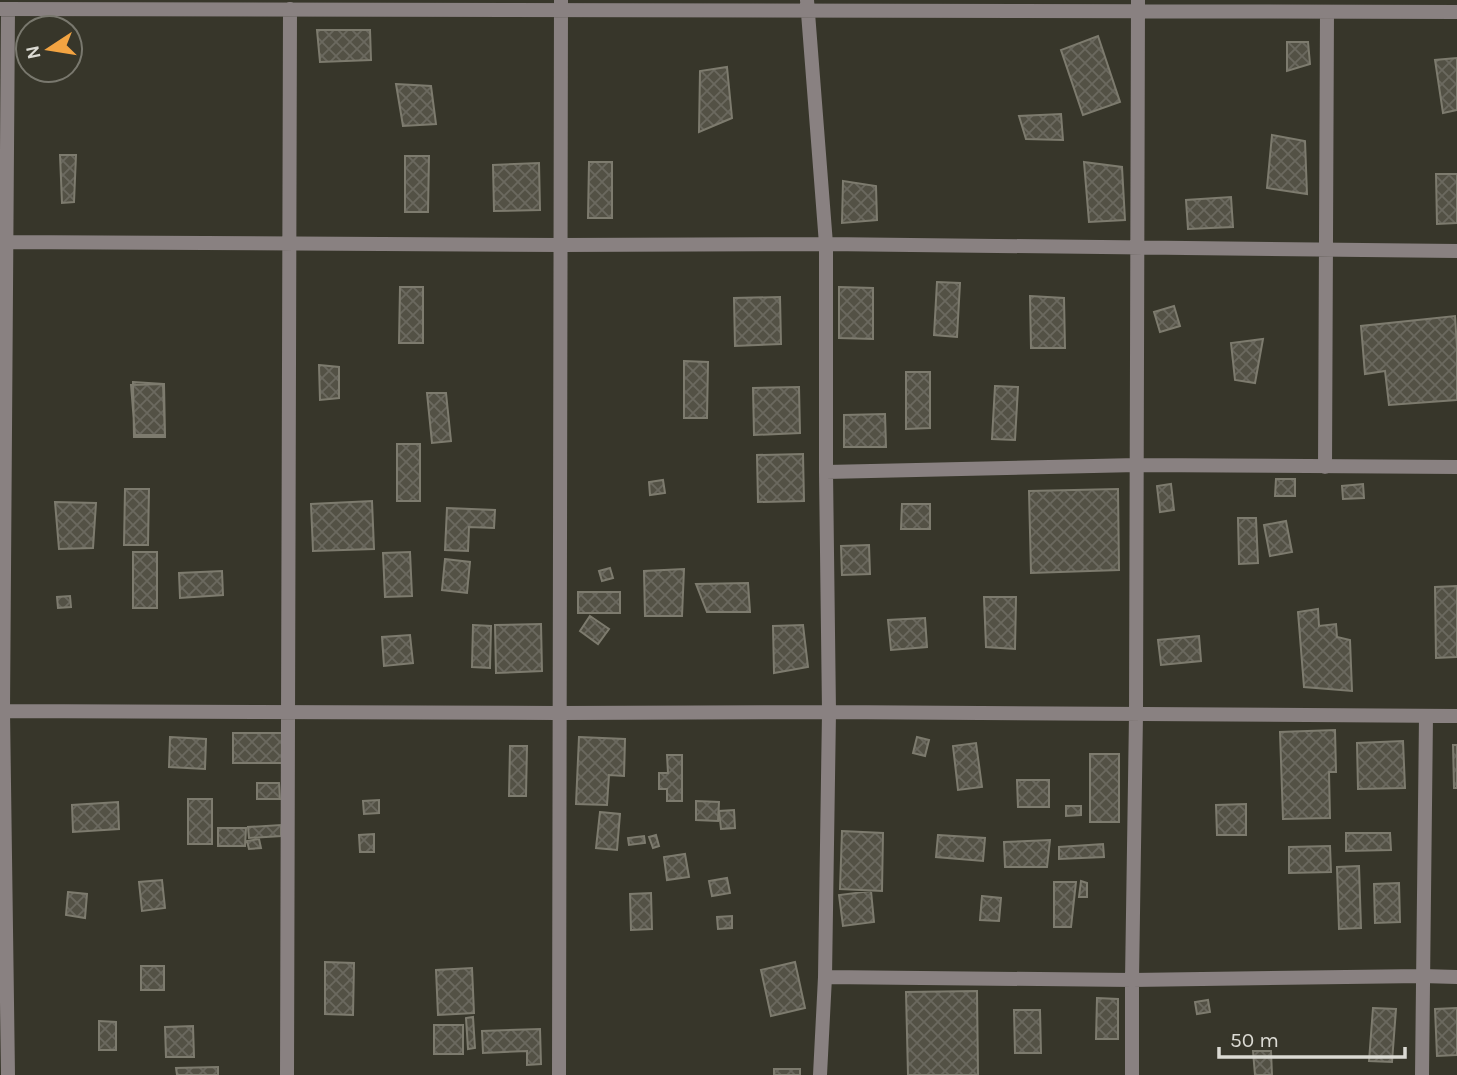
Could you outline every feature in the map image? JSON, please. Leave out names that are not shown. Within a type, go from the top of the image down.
[{"type":"street","points":[[559,1075],[561,5]]},
{"type":"street","points":[[8,1075],[1,711],[4,9],[561,5],[1294,6],[1327,12],[1457,12]]},
{"type":"street","points":[[807,5],[826,244],[830,712],[825,976],[820,1075]]},
{"type":"street","points":[[1132,1075],[1138,6]]},
{"type":"street","points":[[287,1075],[290,9]]},
{"type":"street","points":[[1325,467],[1327,12]]},
{"type":"street","points":[[3,242],[560,246],[826,244],[1457,251]]},
{"type":"street","points":[[827,472],[1137,466],[1457,467]]},
{"type":"street","points":[[1,711],[1457,716]]},
{"type":"street","points":[[1422,1075],[1426,716]]},
{"type":"street","points":[[825,976],[1132,980],[1457,977]]},
{"type":"building","points":[[317,30],[370,30],[371,60],[320,62]]},
{"type":"building","points":[[1098,36],[1120,102],[1083,115],[1061,50]]},
{"type":"building","points":[[1287,42],[1308,42],[1310,64],[1287,71]]},
{"type":"building","points":[[1457,58],[1457,110],[1443,113],[1435,60]]},
{"type":"building","points":[[727,67],[732,118],[699,132],[700,71]]},
{"type":"building","points":[[396,84],[431,86],[436,124],[403,126]]},
{"type":"building","points":[[1061,114],[1063,140],[1026,139],[1019,116]]},
{"type":"building","points":[[1272,135],[1305,141],[1307,194],[1267,188]]},
{"type":"building","points":[[60,155],[76,155],[74,202],[62,203]]},
{"type":"building","points":[[405,156],[429,156],[428,212],[405,212]]},
{"type":"building","points":[[589,162],[612,162],[612,218],[588,218]]},
{"type":"building","points":[[1084,162],[1122,167],[1125,220],[1089,222]]},
{"type":"building","points":[[539,163],[540,210],[494,211],[493,165]]},
{"type":"building","points":[[1436,174],[1457,174],[1457,223],[1437,224]]},
{"type":"building","points":[[843,181],[876,186],[877,220],[842,223]]},
{"type":"building","points":[[1231,197],[1233,227],[1188,229],[1186,200]]},
{"type":"building","points":[[937,282],[960,283],[957,337],[934,335]]},
{"type":"building","points":[[400,287],[423,287],[423,343],[399,343]]},
{"type":"building","points":[[839,287],[873,288],[873,339],[839,338]]},
{"type":"building","points":[[1030,296],[1064,298],[1065,348],[1031,348]]},
{"type":"building","points":[[780,297],[781,344],[735,346],[734,298]]},
{"type":"building","points":[[1174,306],[1180,326],[1160,332],[1154,312]]},
{"type":"building","points":[[1455,316],[1457,400],[1389,405],[1385,371],[1365,374],[1361,326]]},
{"type":"building","points":[[1263,339],[1255,383],[1235,380],[1231,343]]},
{"type":"building","points":[[684,361],[708,362],[707,418],[684,418]]},
{"type":"building","points":[[319,365],[339,367],[339,398],[320,400]]},
{"type":"building","points":[[906,372],[930,372],[930,428],[906,429]]},
{"type":"building","points":[[133,382],[163,384],[165,437],[134,437]]},
{"type":"building","points":[[164,384],[165,435],[135,435],[131,385]]},
{"type":"building","points":[[995,386],[1018,387],[1015,440],[992,439]]},
{"type":"building","points":[[799,387],[800,433],[754,435],[753,388]]},
{"type":"building","points":[[427,393],[446,393],[451,441],[432,443]]},
{"type":"building","points":[[885,414],[886,447],[844,447],[844,415]]},
{"type":"building","points":[[397,444],[420,444],[420,501],[397,501]]},
{"type":"building","points":[[803,454],[804,501],[758,502],[757,455]]},
{"type":"building","points":[[1276,479],[1295,479],[1295,496],[1275,496]]},
{"type":"building","points":[[663,480],[665,493],[650,495],[649,482]]},
{"type":"building","points":[[1171,484],[1174,510],[1160,512],[1157,486]]},
{"type":"building","points":[[1363,484],[1364,498],[1343,499],[1342,486]]},
{"type":"building","points":[[125,489],[149,489],[148,545],[124,545]]},
{"type":"building","points":[[1118,489],[1119,570],[1031,573],[1029,491]]},
{"type":"building","points":[[372,501],[374,549],[313,551],[311,504]]},
{"type":"building","points":[[55,502],[96,503],[93,548],[59,549]]},
{"type":"building","points":[[902,504],[930,504],[930,529],[901,529]]},
{"type":"building","points":[[447,508],[495,510],[494,528],[469,527],[468,551],[445,550]]},
{"type":"building","points":[[1238,518],[1256,518],[1258,563],[1239,564]]},
{"type":"building","points":[[1286,521],[1292,552],[1270,556],[1264,525]]},
{"type":"building","points":[[869,545],[870,574],[842,575],[841,546]]},
{"type":"building","points":[[133,552],[157,552],[157,608],[133,608]]},
{"type":"building","points":[[410,552],[412,596],[385,597],[383,553]]},
{"type":"building","points":[[445,559],[470,562],[467,593],[442,590]]},
{"type":"building","points":[[610,568],[613,578],[602,581],[599,571]]},
{"type":"building","points":[[684,569],[682,616],[645,616],[644,571]]},
{"type":"building","points":[[222,571],[223,595],[180,598],[179,573]]},
{"type":"building","points":[[748,583],[750,612],[707,612],[696,584]]},
{"type":"building","points":[[1457,586],[1457,657],[1436,658],[1435,587]]},
{"type":"building","points":[[578,592],[620,592],[620,613],[578,613]]},
{"type":"building","points":[[70,596],[71,607],[58,608],[57,597]]},
{"type":"building","points":[[984,597],[1016,597],[1015,649],[986,647]]},
{"type":"building","points":[[1318,609],[1319,626],[1336,624],[1337,637],[1350,640],[1352,691],[1304,687],[1298,612]]},
{"type":"building","points":[[590,616],[609,629],[598,644],[580,631]]},
{"type":"building","points":[[925,618],[927,647],[891,650],[888,620]]},
{"type":"building","points":[[541,624],[542,671],[496,673],[495,625]]},
{"type":"building","points":[[473,625],[491,626],[490,668],[472,667]]},
{"type":"building","points":[[803,625],[808,667],[774,673],[773,626]]},
{"type":"building","points":[[410,635],[413,663],[384,666],[382,637]]},
{"type":"building","points":[[1199,636],[1201,661],[1161,665],[1158,640]]},
{"type":"building","points":[[1335,730],[1336,772],[1329,772],[1330,818],[1283,819],[1280,732]]},
{"type":"building","points":[[233,733],[282,733],[282,763],[233,763]]},
{"type":"building","points":[[170,737],[206,739],[205,769],[169,767]]},
{"type":"building","points":[[579,737],[625,739],[624,776],[609,775],[607,805],[576,804]]},
{"type":"building","points":[[917,737],[929,740],[925,756],[913,753]]},
{"type":"building","points":[[1403,741],[1405,788],[1358,789],[1357,743]]},
{"type":"building","points":[[976,743],[982,787],[958,790],[953,746]]},
{"type":"building","points":[[1453,745],[1457,745],[1457,788],[1454,788]]},
{"type":"building","points":[[510,746],[527,746],[526,796],[509,796]]},
{"type":"building","points":[[1090,754],[1119,754],[1119,822],[1090,822]]},
{"type":"building","points":[[667,755],[682,755],[682,801],[667,801],[667,789],[659,789],[659,773],[668,773]]},
{"type":"building","points":[[1017,780],[1049,780],[1049,807],[1018,807]]},
{"type":"building","points":[[257,783],[279,783],[280,799],[257,799]]},
{"type":"building","points":[[188,799],[212,799],[212,844],[188,844]]},
{"type":"building","points":[[379,800],[379,813],[364,814],[363,801]]},
{"type":"building","points":[[696,801],[719,802],[718,821],[696,820]]},
{"type":"building","points":[[118,802],[119,829],[73,832],[72,805]]},
{"type":"building","points":[[1246,804],[1246,835],[1217,835],[1216,805]]},
{"type":"building","points":[[1066,806],[1081,806],[1081,815],[1066,816]]},
{"type":"building","points":[[734,810],[735,828],[721,829],[719,811]]},
{"type":"building","points":[[600,812],[620,814],[617,850],[596,848]]},
{"type":"building","points":[[281,825],[281,836],[249,838],[248,827]]},
{"type":"building","points":[[218,828],[246,828],[245,846],[218,846]]},
{"type":"building","points":[[842,831],[883,833],[882,891],[840,889]]},
{"type":"building","points":[[1346,833],[1390,833],[1391,850],[1346,851]]},
{"type":"building","points":[[374,834],[374,852],[360,852],[359,835]]},
{"type":"building","points":[[656,835],[659,846],[653,848],[649,837]]},
{"type":"building","points":[[938,835],[985,838],[983,861],[936,857]]},
{"type":"building","points":[[644,836],[645,843],[629,845],[628,838]]},
{"type":"building","points":[[259,839],[261,848],[249,849],[247,841]]},
{"type":"building","points":[[1050,840],[1047,867],[1005,867],[1004,842]]},
{"type":"building","points":[[1103,844],[1104,857],[1059,859],[1059,847]]},
{"type":"building","points":[[1330,846],[1331,872],[1289,873],[1289,847]]},
{"type":"building","points":[[685,854],[689,877],[667,880],[664,857]]},
{"type":"building","points":[[1359,866],[1361,928],[1339,929],[1337,867]]},
{"type":"building","points":[[727,878],[730,893],[712,896],[709,881]]},
{"type":"building","points":[[162,880],[165,908],[142,911],[139,882]]},
{"type":"building","points":[[1081,881],[1087,883],[1087,897],[1079,897]]},
{"type":"building","points":[[1054,882],[1076,882],[1071,927],[1054,927]]},
{"type":"building","points":[[1399,883],[1400,922],[1375,923],[1374,884]]},
{"type":"building","points":[[871,891],[874,922],[843,926],[839,895]]},
{"type":"building","points":[[68,892],[87,894],[85,918],[66,915]]},
{"type":"building","points":[[651,893],[652,929],[631,930],[630,894]]},
{"type":"building","points":[[982,896],[1001,898],[999,921],[980,920]]},
{"type":"building","points":[[732,916],[732,928],[718,929],[717,917]]},
{"type":"building","points":[[325,962],[354,963],[353,1015],[325,1014]]},
{"type":"building","points":[[795,962],[805,1008],[771,1016],[761,970]]},
{"type":"building","points":[[141,966],[164,966],[164,990],[141,990]]},
{"type":"building","points":[[472,968],[474,1013],[438,1015],[436,970]]},
{"type":"building","points":[[977,991],[978,1075],[908,1075],[906,992]]},
{"type":"building","points":[[1097,998],[1118,999],[1118,1039],[1096,1039]]},
{"type":"building","points":[[1208,1000],[1210,1012],[1197,1014],[1195,1002]]},
{"type":"building","points":[[1373,1008],[1396,1009],[1392,1062],[1369,1061]]},
{"type":"building","points":[[1457,1008],[1457,1055],[1437,1056],[1435,1009]]},
{"type":"building","points":[[1014,1010],[1040,1010],[1041,1053],[1015,1053]]},
{"type":"building","points":[[473,1017],[475,1048],[468,1049],[466,1018]]},
{"type":"building","points":[[99,1021],[116,1022],[116,1050],[99,1050]]},
{"type":"building","points":[[434,1025],[463,1025],[463,1054],[434,1054]]},
{"type":"building","points":[[193,1026],[194,1057],[166,1057],[165,1027]]},
{"type":"building","points":[[540,1029],[541,1064],[527,1065],[527,1051],[483,1053],[482,1031]]},
{"type":"building","points":[[1253,1051],[1271,1051],[1272,1075],[1255,1075]]},
{"type":"building","points":[[218,1067],[218,1075],[177,1075],[176,1068]]},
{"type":"building","points":[[774,1069],[800,1069],[800,1075],[774,1075]]}]
